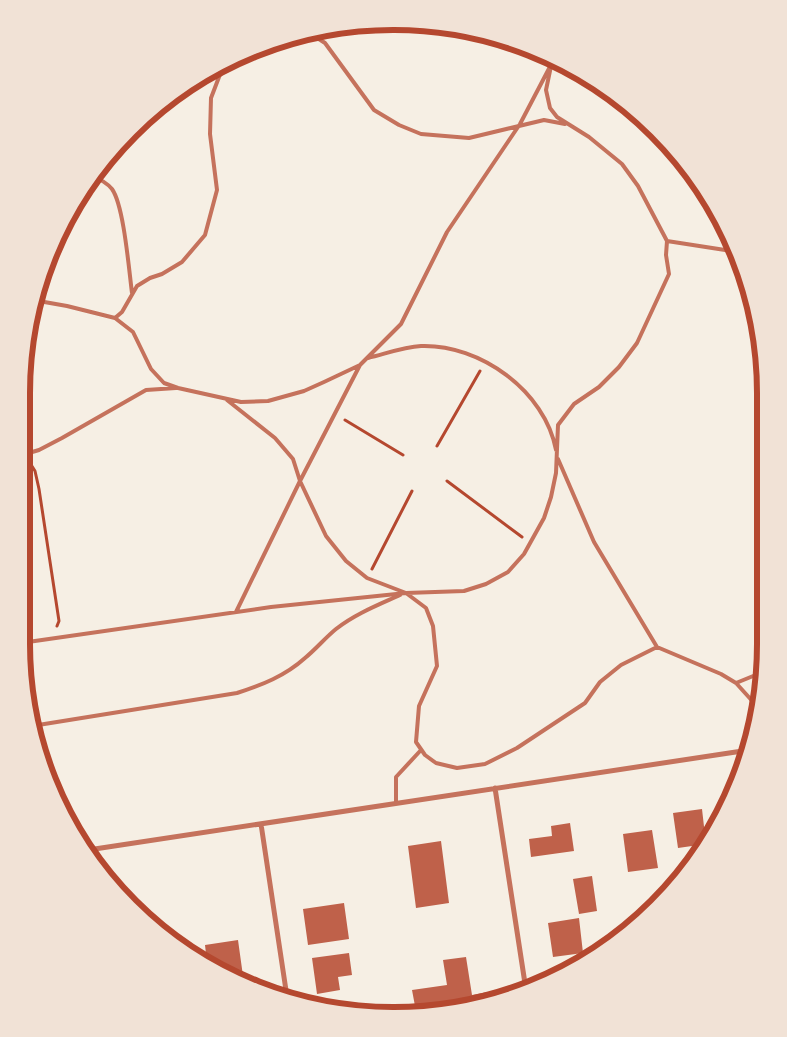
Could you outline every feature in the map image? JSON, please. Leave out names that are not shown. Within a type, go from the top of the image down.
[{"type":"street","points":[[94,849],[741,751]]},
{"type":"street","points":[[495,788],[525,982]]},
{"type":"street","points":[[261,824],[286,991]]},
{"type":"lane","points":[[318,38],[326,43],[374,110],[399,125],[421,134],[469,138],[520,124],[544,120],[567,124]]},
{"type":"lane","points":[[42,301],[115,318],[132,332],[152,369],[164,383],[178,388],[241,402],[268,401],[304,391],[360,364],[401,324],[446,232],[520,124],[551,66]]},
{"type":"lane","points":[[30,642],[271,607],[406,593],[464,591],[486,584],[508,572],[530,543],[544,518],[549,504],[558,458],[558,426],[574,404],[599,387],[619,367],[637,343],[669,274],[666,241],[638,186],[622,164],[589,137],[557,117],[550,108],[546,90],[551,66]]},
{"type":"lane","points":[[115,318],[122,312],[137,286],[182,262],[205,235],[217,190],[210,134],[211,98],[220,74]]},
{"type":"lane","points":[[100,180],[106,183],[113,191],[121,216],[132,294]]},
{"type":"lane","points":[[666,241],[727,250]]},
{"type":"lane","points":[[368,358],[420,346],[442,347],[468,354],[493,366],[523,390],[536,404],[548,423],[554,438],[558,458],[594,542],[657,647],[721,674],[736,683],[752,701]]},
{"type":"lane","points":[[236,612],[360,364]]},
{"type":"lane","points":[[30,453],[62,438],[146,390],[178,388]]},
{"type":"lane","points":[[225,399],[275,438],[292,459],[300,481],[326,536],[346,561],[367,578],[406,593],[426,608],[433,626],[437,666],[419,706],[416,742],[424,756],[436,763],[457,768],[485,764],[517,748],[586,703],[600,682],[621,665],[657,647]]},
{"type":"lane","points":[[39,725],[237,693],[265,684],[286,673],[305,659],[336,629],[360,613],[406,593]]},
{"type":"lane","points":[[736,683],[755,675]]},
{"type":"lane","points":[[396,803],[396,777],[421,750]]},
{"type":"path","points":[[437,446],[485,362]]},
{"type":"path","points":[[336,414],[403,455]]},
{"type":"path","points":[[30,464],[35,471],[40,489],[59,621],[51,639]]},
{"type":"path","points":[[447,481],[530,543]]},
{"type":"path","points":[[367,578],[412,491]]},
{"type":"building","points":[[702,809],[704,831],[696,845],[678,848],[673,813]]},
{"type":"building","points":[[570,823],[574,851],[531,857],[529,839],[552,836],[551,826]]},
{"type":"building","points":[[652,830],[658,868],[628,872],[623,834]]},
{"type":"building","points":[[441,841],[449,903],[416,908],[408,846]]},
{"type":"building","points":[[592,876],[597,911],[579,914],[573,879]]},
{"type":"building","points":[[344,903],[349,939],[308,945],[303,909]]},
{"type":"building","points":[[579,918],[583,953],[553,957],[548,923]]},
{"type":"building","points":[[238,940],[243,974],[206,954],[205,945]]},
{"type":"building","points":[[349,953],[352,975],[338,977],[340,990],[317,994],[312,958]]},
{"type":"building","points":[[466,957],[472,995],[487,992],[488,995],[441,1004],[415,1006],[412,990],[447,985],[443,960]]}]
